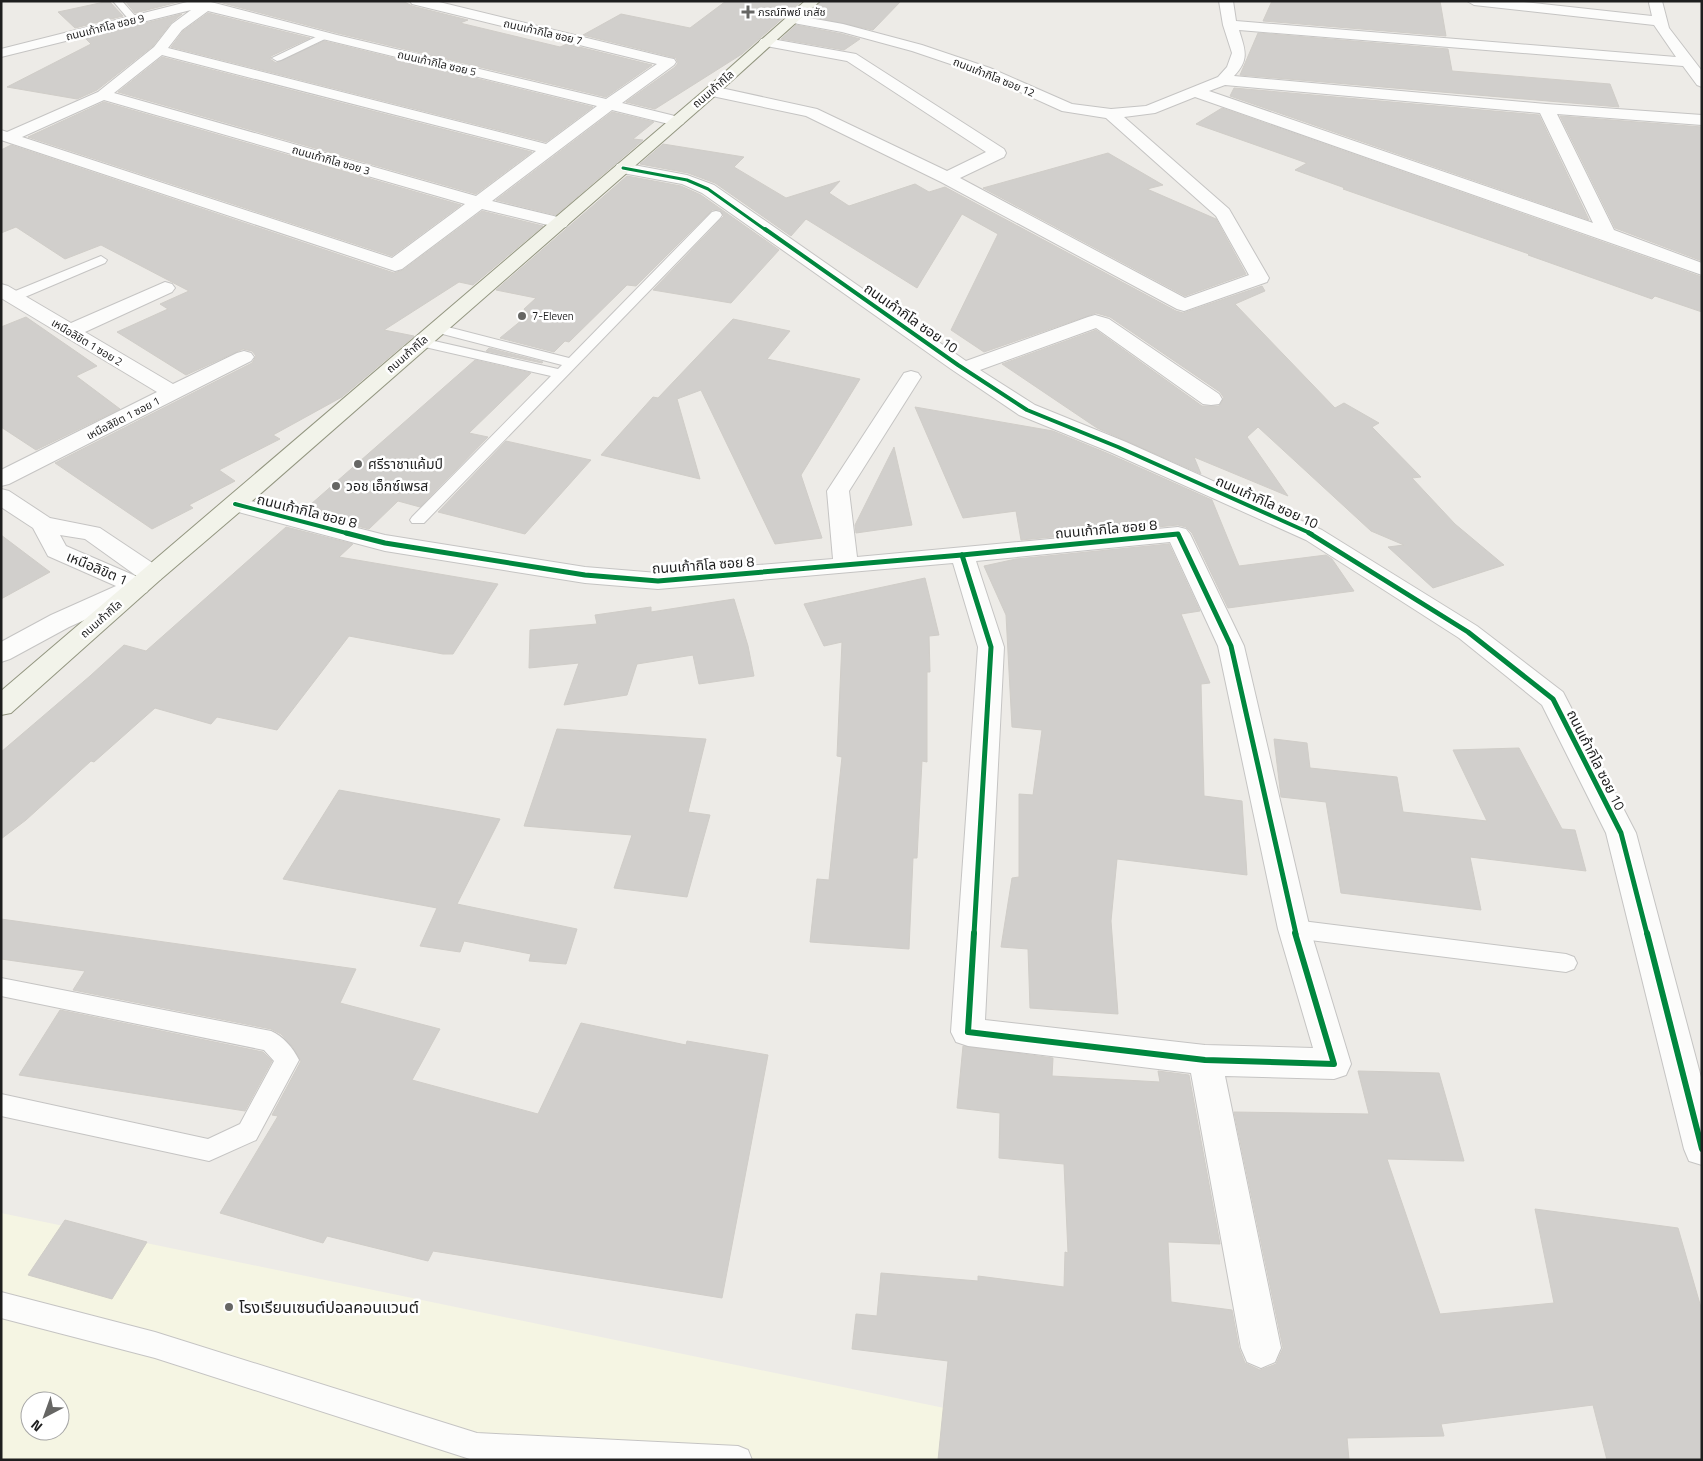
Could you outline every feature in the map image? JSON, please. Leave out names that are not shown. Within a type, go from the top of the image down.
[{"type":"main road","name":"ถนนเก้ากิโล","points":[[1,706],[144,580],[235,504],[712,91],[812,1]]},
{"type":"street","name":"ถนนเก้ากิโล ซอย 7","points":[[417,1],[669,62],[608,104]]},
{"type":"street","points":[[1223,80],[1234,68],[1239,53],[1230,25],[1226,1]]},
{"type":"street","points":[[1474,1],[1660,20]]},
{"type":"street","points":[[1656,1],[1662,28],[1702,82]]},
{"type":"street","name":"ถนนเก้ากิโล ซอย 9","points":[[1,53],[204,4]]},
{"type":"street","points":[[5,136],[103,94],[159,50],[177,27],[204,4]]},
{"type":"street","name":"ถนนเก้ากิโล ซอย 5","points":[[204,4],[324,36],[677,121]]},
{"type":"street","name":"ถนนเก้ากิโล ซอย 12","points":[[793,19],[843,28],[917,48],[985,71],[1068,108],[1111,114],[1149,110],[1223,80]]},
{"type":"street","points":[[1230,25],[1687,62]]},
{"type":"street","points":[[766,42],[851,57],[998,153],[947,178]]},
{"type":"street","points":[[159,50],[548,149]]},
{"type":"street","points":[[1223,80],[1546,109],[1702,120]]},
{"type":"street","points":[[712,91],[811,112],[947,178],[1184,305],[1260,278],[1223,213],[1111,114]]},
{"type":"street","points":[[1194,91],[1607,234],[1702,269]]},
{"type":"street","name":"ถนนเก้ากิโล ซอย 3","points":[[103,94],[480,203],[560,223]]},
{"type":"street","points":[[5,136],[394,265],[480,203],[608,104]]},
{"type":"street","points":[[1546,109],[1607,234]]},
{"type":"street","name":"ถนนเก้ากิโล ซอย 10","points":[[623,168],[688,180],[708,189],[965,369],[1027,410],[1127,451],[1314,535],[1468,632],[1553,700],[1621,833],[1702,1148]]},
{"type":"street","points":[[70,331],[165,288]]},
{"type":"street","name":"เหนือลิขิต 1 ซอย 2","points":[[7,294],[173,393]]},
{"type":"street","points":[[965,369],[1095,321],[1102,322],[1211,399]]},
{"type":"street","name":"เหนือลิขิต 1 ซอย 1","points":[[1,479],[244,356]]},
{"type":"street","points":[[846,566],[838,491],[910,377]]},
{"type":"street","name":"เหนือลิขิต 1","points":[[1,496],[43,524],[57,551],[144,580]]},
{"type":"street","name":"ถนนเก้ากิโล ซอย 8","points":[[235,504],[385,543],[585,575],[658,581],[846,566],[1178,534],[1231,646],[1294,928]]},
{"type":"street","points":[[962,554],[991,647],[968,1032],[1205,1060],[1334,1064],[1294,928]]},
{"type":"street","points":[[1,653],[60,621],[144,580]]},
{"type":"street","points":[[1205,1060],[1261,1348]]},
{"type":"lane","points":[[117,1],[134,20]]},
{"type":"lane","points":[[276,58],[324,36]]},
{"type":"lane","points":[[418,520],[716,215]]},
{"type":"lane","points":[[7,294],[101,260]]},
{"type":"lane","points":[[436,328],[572,363]]},
{"type":"lane","points":[[421,342],[561,374]]},
{"type":"lane","points":[[1294,928],[1566,963]]},
{"type":"lane","points":[[1,987],[271,1041],[287,1060],[248,1132],[208,1150],[1,1105]]},
{"type":"lane","points":[[1,1305],[156,1345],[478,1446],[738,1460]]},
{"type":"shaded area","name":"โรงเรียนเซนต์ปอลคอนแวนต์","points":[[1,1213],[1196,1460],[1,1460]]},
{"type":"building","points":[[109,1],[123,16],[75,28],[58,12]]},
{"type":"building","points":[[125,1],[182,1],[135,13]]},
{"type":"building","points":[[215,1],[403,1],[412,6],[468,20],[460,23],[560,47],[567,44],[652,65],[606,97],[337,33]]},
{"type":"building","points":[[726,1],[802,1],[742,54],[655,109],[626,102],[675,67],[678,63],[676,58],[583,35],[621,14],[690,28]]},
{"type":"building","points":[[822,1],[901,1],[873,30],[807,16]]},
{"type":"building","points":[[1272,1],[1440,1],[1446,36],[1263,21]]},
{"type":"building","points":[[208,13],[310,38],[271,56],[270,59],[276,63],[324,41],[593,107],[546,142],[171,47],[183,31]]},
{"type":"building","points":[[182,14],[171,23],[153,46],[97,90],[77,99],[7,87],[91,44],[85,38]]},
{"type":"building","points":[[796,25],[860,39],[844,50],[781,39]]},
{"type":"building","points":[[1258,33],[1448,49],[1452,71],[1610,84],[1619,107],[1240,75]]},
{"type":"building","points":[[162,57],[532,152],[476,194],[118,92]]},
{"type":"building","points":[[1234,88],[1539,115],[1589,220],[1230,96]]},
{"type":"building","points":[[104,102],[461,205],[392,256],[28,137]]},
{"type":"building","points":[[1222,108],[1702,277],[1702,312],[1655,296],[1652,299],[1343,189],[1345,188],[1295,170],[1307,163],[1196,124]]},
{"type":"building","points":[[612,112],[654,122],[633,139],[643,140],[556,215],[496,200]]},
{"type":"building","points":[[1560,116],[1702,127],[1702,261],[1615,228]]},
{"type":"building","points":[[663,144],[744,157],[734,167],[786,198],[840,181],[829,193],[849,206],[915,184],[929,192],[945,187],[1176,311],[1183,313],[1262,286],[1265,291],[1235,304],[1335,408],[1344,403],[1379,423],[1372,427],[1421,477],[1412,478],[1455,524],[1504,565],[1433,588],[1388,547],[1404,545],[1371,531],[1258,427],[1247,437],[1288,496],[1194,457],[1201,474],[1097,428],[1002,364],[1096,330],[1202,406],[1219,406],[1224,398],[1220,392],[1110,317],[1096,313],[984,352],[951,330],[998,234],[962,214],[917,288],[806,219],[791,236],[715,183],[688,173],[640,164]]},
{"type":"building","points":[[11,145],[394,273],[403,270],[482,211],[543,226],[473,285],[459,282],[384,330],[414,336],[342,397],[273,435],[280,439],[219,470],[235,481],[189,505],[193,508],[152,529],[55,463],[252,363],[256,356],[252,351],[243,349],[186,375],[117,332],[168,309],[160,304],[189,291],[101,245],[65,259],[16,227],[1,233],[1,150]]},
{"type":"building","points":[[1108,153],[1163,185],[1147,189],[1216,219],[1246,274],[1185,296],[983,188]]},
{"type":"building","points":[[627,176],[681,186],[701,195],[779,250],[731,303],[653,290],[724,216],[720,210],[712,210],[636,286],[627,285],[569,342],[565,341],[554,352],[500,338],[528,315],[524,309],[536,298],[496,290]]},
{"type":"building","points":[[26,317],[97,366],[76,376],[120,409],[36,450],[1,427],[1,327]]},
{"type":"building","points":[[733,319],[790,331],[767,359],[860,379],[801,475],[822,538],[775,544],[701,390],[677,399],[700,479],[601,455],[653,397],[658,398]]},
{"type":"building","points":[[489,348],[543,362],[486,351]]},
{"type":"building","points":[[475,360],[531,373],[469,433],[488,437],[420,507],[398,501],[369,529],[302,512]]},
{"type":"building","points":[[915,407],[1053,431],[1109,454],[1212,500],[1239,566],[1326,555],[1332,559],[1354,591],[1228,608],[1192,533],[1186,527],[1178,525],[1021,540],[1016,511],[963,518]]},
{"type":"building","points":[[506,441],[591,460],[525,534],[438,512]]},
{"type":"building","points":[[894,447],[912,525],[856,533],[855,525]]},
{"type":"building","points":[[286,527],[353,544],[339,557],[498,584],[453,654],[443,654],[349,636],[277,730],[217,717],[211,724],[155,708],[94,762],[91,761],[26,820],[1,839],[1,752],[124,645],[146,651]]},
{"type":"building","points":[[1,535],[50,572],[1,599]]},
{"type":"building","points":[[1169,544],[1200,611],[1181,614],[1210,683],[1201,684],[1204,796],[1242,801],[1247,875],[1117,859],[1111,921],[1118,1014],[1030,1008],[1028,949],[1001,947],[1012,878],[1019,877],[1019,794],[1033,795],[1042,730],[1012,727],[1006,615],[984,566],[1016,559]]},
{"type":"building","points":[[925,578],[939,635],[929,636],[930,672],[927,672],[927,762],[922,761],[917,858],[913,858],[909,949],[810,942],[817,879],[829,880],[842,757],[837,756],[842,642],[824,646],[804,604]]},
{"type":"building","points":[[734,599],[748,646],[754,676],[699,684],[693,655],[637,664],[627,695],[564,705],[579,663],[529,668],[530,630],[597,624],[595,615],[651,607],[651,612]]},
{"type":"building","points":[[557,729],[706,739],[688,812],[710,815],[687,897],[614,888],[632,835],[524,826]]},
{"type":"building","points":[[1274,739],[1307,743],[1310,768],[1397,777],[1403,812],[1487,821],[1453,750],[1519,748],[1562,829],[1575,830],[1586,871],[1470,857],[1481,910],[1341,893],[1326,802],[1281,797]]},
{"type":"building","points":[[339,790],[500,819],[457,904],[577,929],[566,964],[529,961],[531,954],[464,941],[460,952],[420,946],[437,908],[283,879]]},
{"type":"building","points":[[1,919],[356,969],[340,1003],[440,1029],[412,1080],[538,1114],[581,1023],[686,1045],[687,1041],[768,1055],[722,1298],[433,1251],[428,1261],[327,1236],[323,1243],[220,1213],[278,1116],[272,1115],[301,1061],[292,1046],[281,1034],[271,1029],[73,990],[85,971],[1,959]]},
{"type":"building","points":[[60,1010],[263,1052],[272,1061],[245,1111],[19,1075]]},
{"type":"building","points":[[963,1046],[1053,1058],[1052,1076],[1160,1082],[1158,1071],[1189,1075],[1220,1244],[1168,1242],[1171,1302],[1232,1310],[1239,1348],[1245,1363],[1260,1370],[1276,1364],[1283,1348],[1234,1112],[1369,1114],[1358,1071],[1439,1073],[1464,1161],[1387,1159],[1440,1314],[1554,1303],[1535,1209],[1678,1228],[1702,1311],[1702,1460],[1607,1460],[1593,1405],[1441,1424],[1444,1436],[1347,1438],[1349,1460],[938,1460],[948,1361],[852,1349],[856,1314],[877,1316],[881,1273],[978,1281],[978,1276],[1064,1287],[1065,1252],[1068,1253],[1064,1164],[999,1158],[1000,1113],[957,1108]]},
{"type":"building","points":[[65,1220],[147,1242],[112,1299],[28,1275]]},
{"type":"cycle path","points":[[623,168],[687,180],[708,189],[958,365],[1027,410],[1118,447],[1314,535],[1468,632],[1553,699],[1621,833],[1702,1149]]},
{"type":"cycle path","points":[[235,504],[385,543],[585,575],[658,581],[846,566],[1178,534],[1231,646],[1294,929],[1334,1064],[1205,1060],[968,1032],[991,647],[962,554]]},
{"type":"place","name":"ภรณ์ทิพย์ เภสัช","points":[[748,12]]},
{"type":"place","name":"7-Eleven","points":[[522,316]]},
{"type":"place","name":"ศรีราชาแค้มป์","points":[[358,464]]},
{"type":"place","name":"วอช เอ็กซ์เพรส","points":[[336,486]]},
{"type":"place","name":"โรงเรียนเซนต์ปอลคอนแวนต์","points":[[229,1307]]}]
